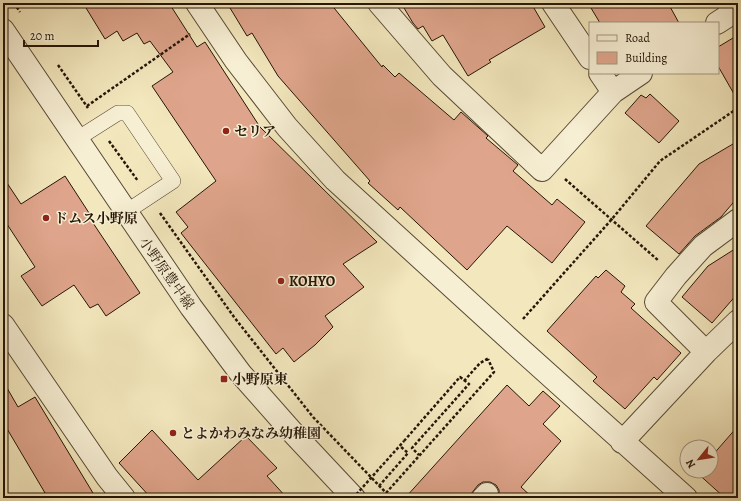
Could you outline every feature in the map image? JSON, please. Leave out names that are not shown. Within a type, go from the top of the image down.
[{"type":"street","points":[[197,3],[236,60],[287,127],[335,180],[622,442],[686,498]]},
{"type":"street","points":[[379,3],[442,76],[542,170],[613,92],[640,74]]},
{"type":"street","points":[[553,3],[589,57]]},
{"type":"street","points":[[719,22],[734,12],[728,3]]},
{"type":"street","name":"小野原豊中線","points":[[3,30],[191,307],[241,374],[294,434],[354,498]]},
{"type":"street","points":[[601,74],[613,92]]},
{"type":"street","points":[[706,352],[656,302],[676,276],[703,246],[738,220]]},
{"type":"street","points":[[622,442],[706,352],[738,321]]},
{"type":"street","points":[[3,325],[107,477],[124,498]]},
{"type":"lane","points":[[77,139],[118,113],[127,113],[173,182],[126,212]]},
{"type":"path","points":[[14,3],[23,16]]},
{"type":"path","points":[[87,106],[209,21]]},
{"type":"path","points":[[55,61],[149,198],[234,317],[308,410],[391,498]]},
{"type":"path","points":[[520,323],[612,219],[660,161],[738,108]]},
{"type":"path","points":[[542,170],[561,175],[676,276]]},
{"type":"path","points":[[386,493],[494,372],[488,359],[480,363],[464,381]]},
{"type":"path","points":[[354,498],[460,377],[469,384],[412,448],[420,455]]},
{"type":"path","points":[[379,486],[408,453],[400,446]]},
{"type":"building","points":[[83,3],[169,3],[197,47],[205,42],[260,127],[377,242],[343,264],[364,287],[325,316],[333,327],[315,345],[294,362],[283,348],[276,354],[181,233],[188,227],[176,212],[216,181],[152,86],[173,72],[150,41],[144,44],[137,33],[123,41],[117,31],[105,39]]},
{"type":"building","points":[[227,3],[330,3],[382,67],[383,65],[395,77],[399,73],[454,120],[461,112],[488,136],[486,138],[518,165],[513,171],[552,205],[557,199],[585,222],[552,263],[507,226],[467,270],[400,207],[398,210],[368,183],[370,181],[278,76],[252,33],[247,36]]},
{"type":"building","points":[[401,3],[531,3],[545,27],[489,60],[491,62],[468,76],[443,35],[432,41],[423,26],[418,29],[413,23]]},
{"type":"building","points":[[588,3],[668,3],[678,22],[599,22]]},
{"type":"building","points":[[738,35],[738,101],[719,68],[719,46]]},
{"type":"building","points":[[650,94],[679,121],[659,143],[625,113],[641,95],[646,98]]},
{"type":"building","points":[[738,141],[738,197],[721,217],[695,236],[679,254],[646,226],[699,164]]},
{"type":"building","points":[[65,176],[91,216],[89,217],[140,293],[106,316],[98,304],[90,308],[74,285],[42,306],[21,276],[35,267],[3,218],[3,177],[21,204]]},
{"type":"building","points":[[738,247],[738,293],[712,323],[682,297],[708,266]]},
{"type":"building","points":[[606,270],[625,286],[621,292],[635,304],[631,308],[681,353],[657,380],[654,377],[625,409],[593,381],[597,377],[547,331],[596,276],[598,278]]},
{"type":"building","points":[[3,381],[18,407],[35,397],[96,498],[48,498],[3,422]]},
{"type":"building","points":[[507,385],[529,406],[543,391],[560,406],[543,424],[561,441],[521,487],[533,498],[499,498],[499,490],[496,485],[490,482],[483,482],[478,485],[471,494],[471,498],[405,498]]},
{"type":"building","points":[[738,426],[738,498],[725,498],[704,479],[719,479],[719,448]]},
{"type":"building","points":[[152,430],[198,480],[246,436],[277,468],[267,476],[287,498],[151,498],[119,463]]},
{"type":"place","name":"セリア","points":[[226,131]]},
{"type":"place","name":"ドムス小野原","points":[[46,218]]},
{"type":"place","name":"KOHYO","points":[[281,281]]},
{"type":"place","name":"小野原東","points":[[224,379]]},
{"type":"place","name":"とよかわみなみ幼稚園","points":[[173,433]]}]
